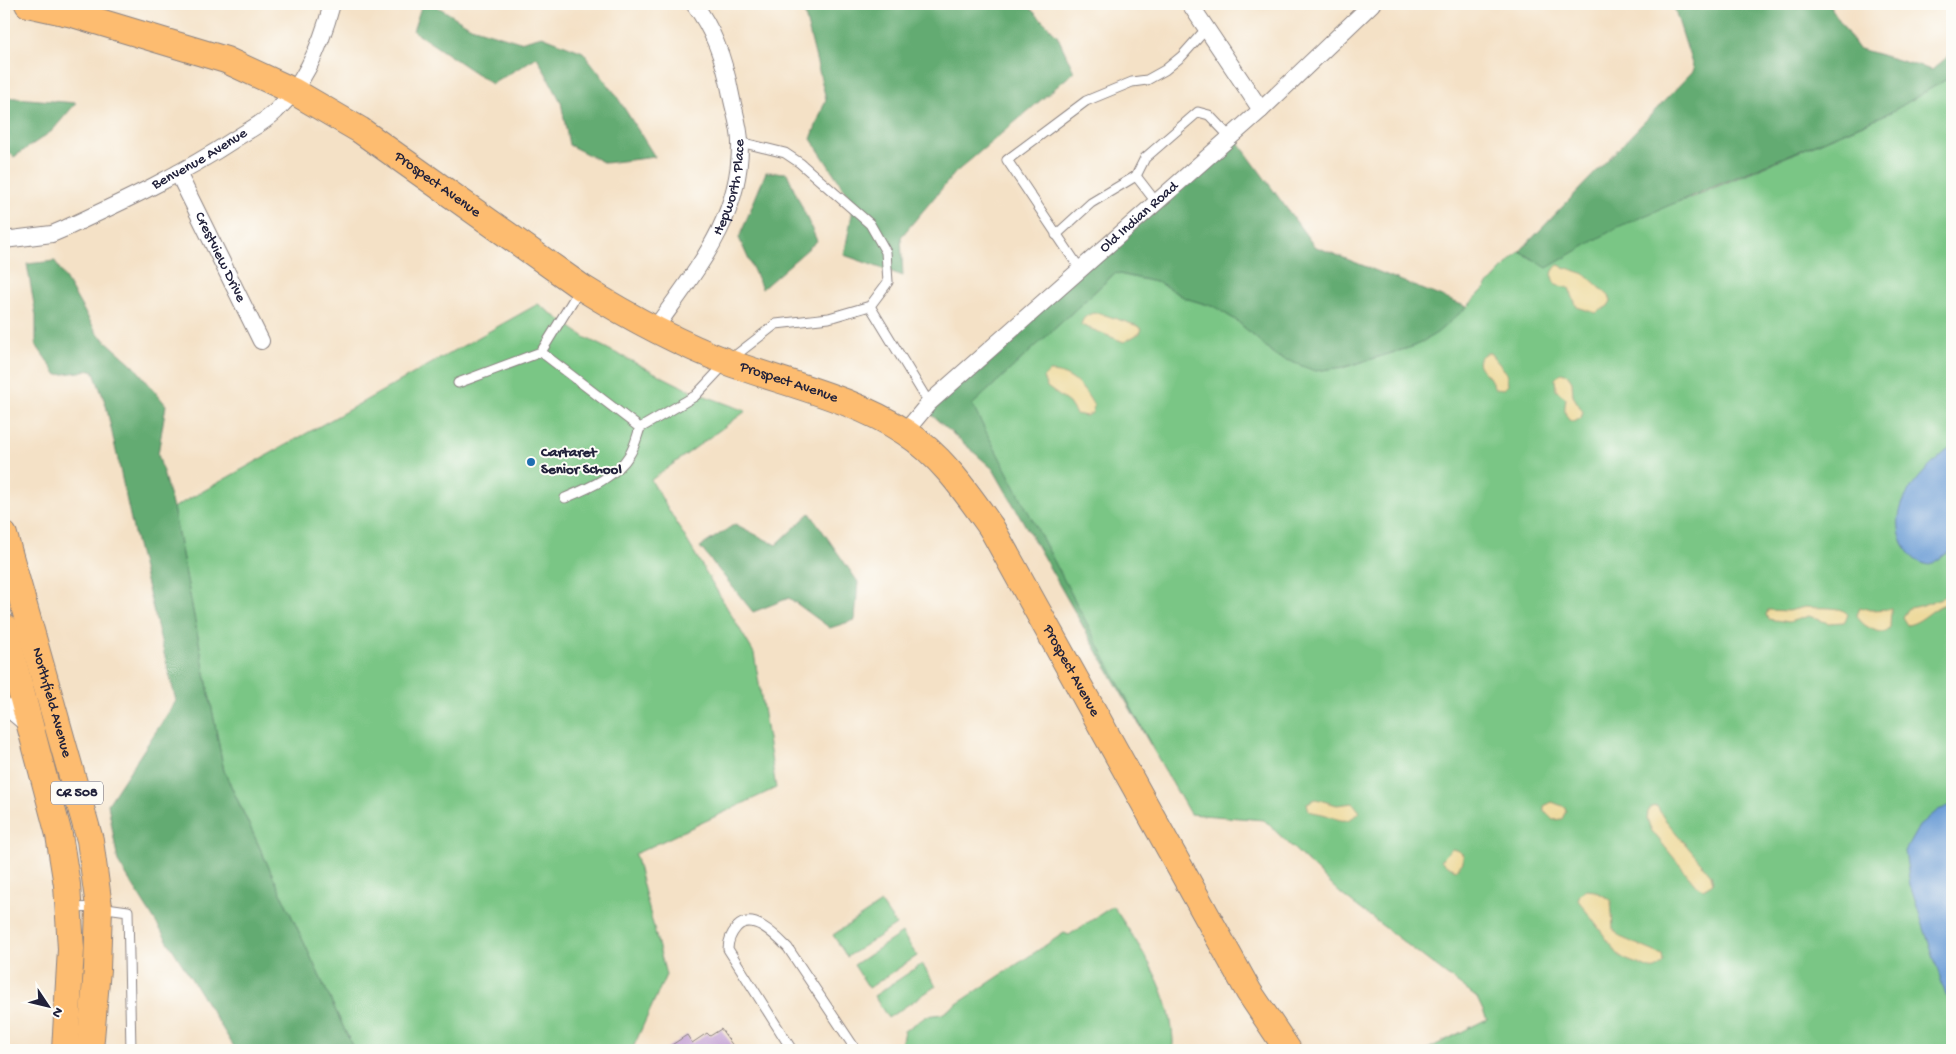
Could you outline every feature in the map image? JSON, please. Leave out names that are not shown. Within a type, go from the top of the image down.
[{"type":"main road","name":"Prospect Avenue","points":[[28,4],[74,14],[226,60],[293,90],[360,130],[581,287],[654,330],[727,362],[841,402],[905,432],[940,460],[956,478],[990,527],[1249,992],[1288,1050]]},
{"type":"main road","name":"Northfield Avenue","points":[[4,535],[33,683],[32,729],[59,835],[69,908],[71,950],[65,1050]]},
{"type":"main road","name":"Northfield Avenue","points":[[4,627],[33,683],[90,840],[99,907],[97,969],[90,1050]]},
{"type":"street","name":"Benvenue Avenue","points":[[4,240],[52,234],[66,228],[178,173],[258,125],[276,111],[293,90],[315,56],[332,4]]},
{"type":"street","name":"Hepworth Place","points":[[654,330],[703,260],[728,216],[736,192],[740,142],[727,76],[712,32],[694,4]]},
{"type":"street","points":[[1190,4],[1261,110]]},
{"type":"street","name":"Old Indian Road","points":[[905,432],[928,403],[1261,110],[1372,4]]},
{"type":"street","name":"Crestview Drive","points":[[178,173],[261,341]]},
{"type":"street","points":[[4,705],[32,729]]},
{"type":"lane","points":[[1080,269],[1007,160],[1086,101],[1132,82],[1147,80],[1165,70],[1182,56],[1206,28]]},
{"type":"lane","points":[[1056,235],[1092,203],[1136,176],[1145,158],[1198,112],[1209,115],[1230,137]]},
{"type":"lane","points":[[565,498],[597,484],[621,466],[631,453],[640,428],[695,396],[727,362],[776,324],[829,318],[870,306],[888,282],[886,252],[870,224],[800,163],[785,153],[740,142]]},
{"type":"lane","points":[[1136,176],[1156,202]]},
{"type":"lane","points":[[458,383],[541,352],[581,287]]},
{"type":"lane","points":[[870,306],[928,403]]},
{"type":"lane","points":[[541,352],[640,428]]},
{"type":"lane","points":[[69,908],[99,907],[128,911],[131,1050]]},
{"type":"lane","points":[[792,1050],[728,949],[728,943],[734,930],[740,924],[749,922],[766,929],[788,948],[856,1050]]},
{"type":"green space","points":[[422,4],[433,4],[471,27],[520,42],[542,36],[583,52],[614,92],[655,157],[605,163],[569,145],[561,102],[537,57],[492,84],[413,31]]},
{"type":"green space","points":[[799,4],[1026,4],[1057,35],[1074,72],[955,173],[901,237],[903,276],[844,255],[854,204],[811,139],[826,99],[805,15]]},
{"type":"green space","points":[[1673,4],[1829,4],[1857,48],[1932,70],[1952,53],[1952,76],[1891,112],[1618,227],[1547,268],[1520,251],[1694,70]]},
{"type":"green space","points":[[1952,76],[1952,1050],[1426,1050],[1487,1019],[1477,998],[1341,894],[1264,820],[1190,814],[1142,730],[971,405],[1115,273],[1160,283],[1185,298],[1215,307],[1237,321],[1276,356],[1345,367],[1415,346],[1467,307],[1520,251],[1532,259],[1607,224],[1693,197],[1891,112]]},
{"type":"green space","points":[[4,97],[76,103],[52,131],[14,157],[4,148]]},
{"type":"green space","points":[[1233,135],[1314,246],[1467,307],[1437,333],[1415,346],[1345,367],[1315,371],[1276,356],[1237,321],[1215,307],[1185,298],[1160,283],[1115,273],[972,405],[1151,745],[993,469],[928,412]]},
{"type":"green space","points":[[766,172],[787,173],[817,241],[762,289],[739,238]]},
{"type":"green space","points":[[55,261],[97,333],[134,366],[166,405],[158,454],[173,508],[224,771],[354,1050],[236,1050],[118,862],[108,804],[176,701],[133,529],[106,405],[93,370],[57,375],[36,345],[36,316],[27,264]]},
{"type":"green space","points":[[538,304],[586,338],[689,390],[746,411],[651,480],[754,653],[776,788],[635,854],[666,975],[632,1050],[354,1050],[224,771],[173,508]]},
{"type":"green space","points":[[810,513],[858,582],[855,620],[830,628],[789,598],[753,612],[700,547],[735,524],[776,545]]},
{"type":"green space","points":[[881,903],[896,925],[847,957],[833,935]]},
{"type":"green space","points":[[1113,906],[1145,956],[1163,992],[1169,1010],[1173,1050],[905,1050],[901,1045],[904,1031],[927,1016],[942,1014],[1064,933],[1069,935]]},
{"type":"green space","points":[[902,933],[917,956],[869,988],[854,965]]},
{"type":"green space","points":[[922,964],[936,986],[888,1018],[874,996]]},
{"type":"sand","points":[[1558,265],[1585,274],[1609,296],[1611,301],[1608,306],[1596,313],[1577,307],[1569,288],[1556,285],[1553,280],[1552,275]]},
{"type":"sand","points":[[1099,313],[1142,329],[1140,333],[1124,342],[1081,325],[1083,319],[1087,316]]},
{"type":"sand","points":[[1490,353],[1506,372],[1508,385],[1504,389],[1495,388],[1489,377],[1479,366],[1478,363],[1481,356]]},
{"type":"sand","points":[[1049,372],[1064,375],[1076,382],[1094,406],[1092,413],[1086,416],[1076,414],[1069,403],[1047,387],[1043,378]]},
{"type":"sand","points":[[1561,373],[1568,375],[1572,381],[1573,396],[1583,412],[1581,418],[1574,422],[1569,420],[1566,414],[1566,398],[1556,390],[1555,379]]},
{"type":"sand","points":[[1952,593],[1952,604],[1941,606],[1913,623],[1907,625],[1902,617],[1908,608]]},
{"type":"sand","points":[[1805,607],[1841,610],[1848,615],[1844,622],[1828,623],[1809,616],[1789,622],[1768,619],[1766,615],[1768,610],[1788,611]]},
{"type":"sand","points":[[1860,607],[1870,610],[1891,609],[1890,627],[1886,632],[1873,630],[1861,622],[1857,615]]},
{"type":"sand","points":[[1316,799],[1337,805],[1353,803],[1360,812],[1350,819],[1339,820],[1309,811],[1307,803]]},
{"type":"sand","points":[[1552,802],[1565,807],[1566,811],[1562,819],[1553,820],[1544,811],[1544,806]]},
{"type":"sand","points":[[1657,806],[1663,817],[1711,875],[1713,883],[1703,889],[1697,886],[1652,831],[1647,820],[1648,812],[1651,807]]},
{"type":"sand","points":[[1452,849],[1459,851],[1463,855],[1463,862],[1456,870],[1447,866],[1441,860]]},
{"type":"sand","points":[[1586,890],[1595,891],[1611,900],[1613,929],[1620,937],[1662,955],[1663,962],[1656,968],[1650,969],[1621,957],[1578,900],[1580,894]]},
{"type":"water","points":[[1952,446],[1952,550],[1930,565],[1925,564],[1914,559],[1904,545],[1899,530],[1899,516],[1903,502],[1919,478]]},
{"type":"water","points":[[1952,805],[1952,1014],[1910,885],[1905,851],[1919,826],[1938,810]]},
{"type":"building","points":[[721,1029],[736,1050],[664,1050],[687,1035],[692,1043],[707,1033],[710,1036]]},
{"type":"place","name":"Cartaret Senior School","points":[[531,462]]}]
